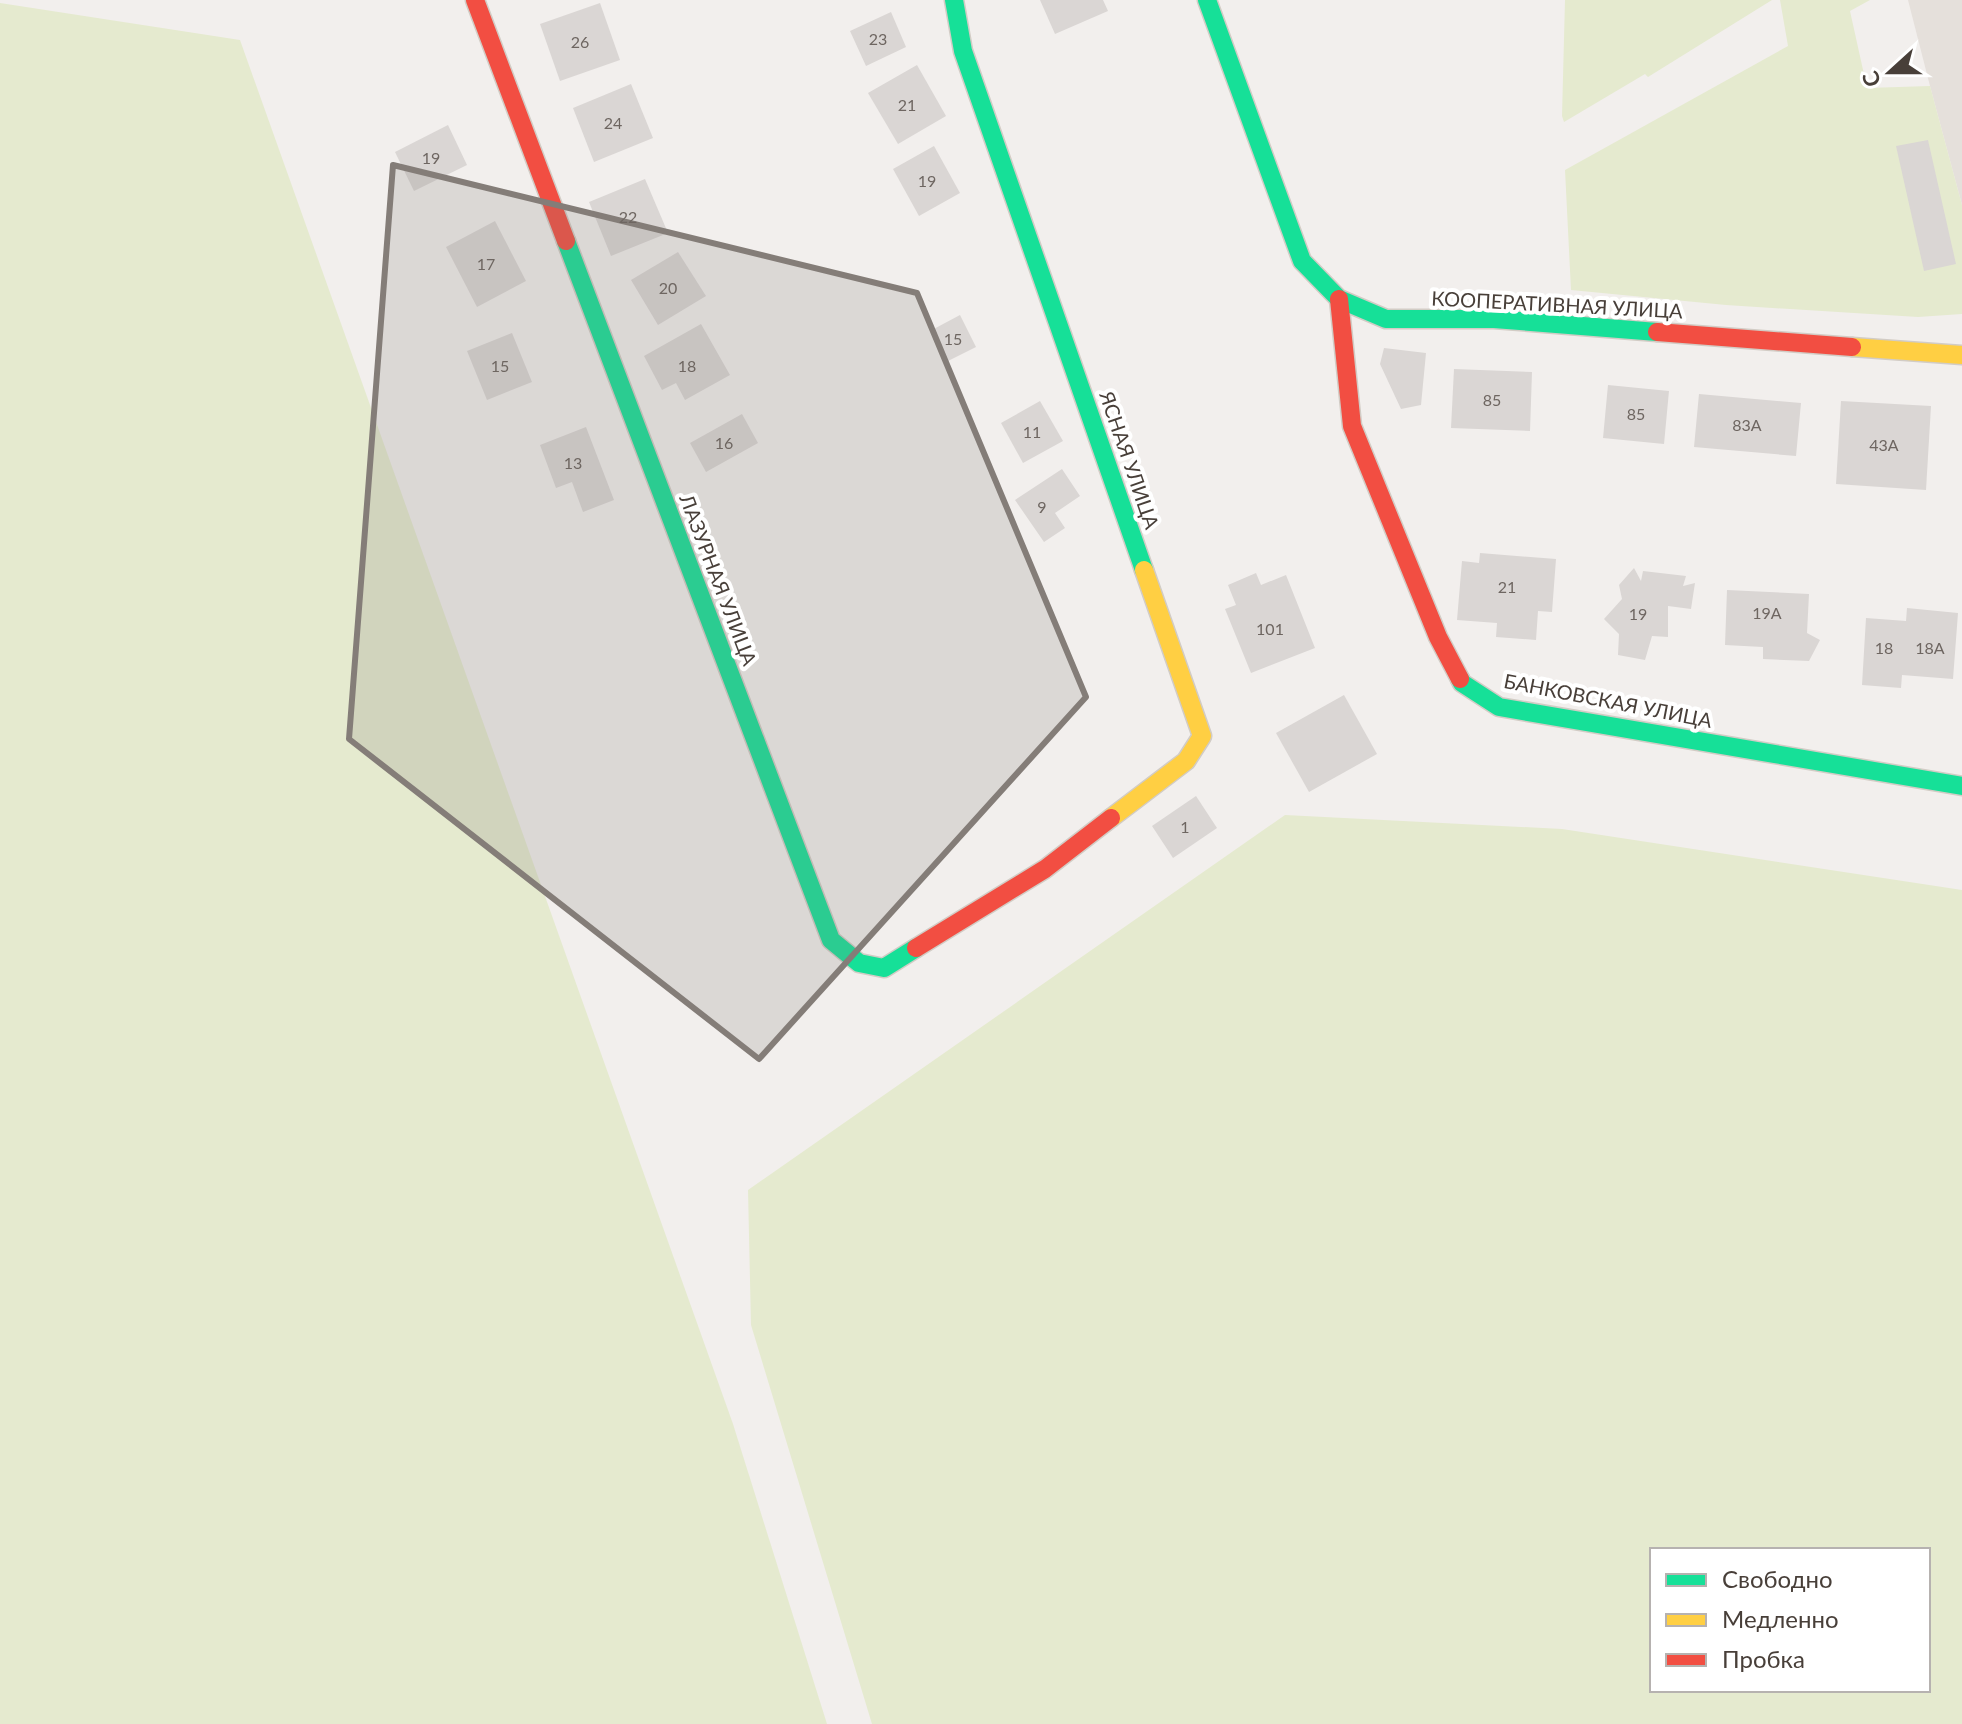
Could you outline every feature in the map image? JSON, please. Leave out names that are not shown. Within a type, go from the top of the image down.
[{"type":"street","name":"ЛАЗУРНАЯ УЛИЦА","points":[[475,0],[831,940],[859,963],[884,968],[1045,869]]},
{"type":"street","name":"ЯСНАЯ УЛИЦА","points":[[954,0],[963,51],[1202,736],[1186,761],[1045,869]]},
{"type":"street","name":"КООПЕРАТИВНАЯ УЛИЦА","points":[[1207,0],[1302,261],[1339,299],[1386,319],[1494,319],[1962,355]]},
{"type":"street","name":"БАНКОВСКАЯ УЛИЦА","points":[[1339,299],[1352,426],[1438,637],[1462,683],[1499,707],[1962,786]]},
{"type":"highlighted area","points":[[393,165],[917,293],[1086,697],[759,1059],[349,739]]},
{"type":"shaded area","points":[[1908,0],[1962,0],[1962,205],[1930,86]]},
{"type":"green space","points":[[1565,0],[1772,0],[1648,77],[1645,74],[1564,122]]},
{"type":"green space","points":[[1780,0],[1870,0],[1850,11],[1867,88],[1930,86],[1962,205],[1962,314],[1918,317],[1726,305],[1571,290],[1565,170],[1788,46]]},
{"type":"green space","points":[[0,3],[240,40],[733,1424],[827,1724],[0,1724]]},
{"type":"green space","points":[[1285,815],[1562,829],[1962,890],[1962,1724],[872,1724],[751,1325],[748,1190]]},
{"type":"building","points":[[1040,0],[1103,0],[1108,11],[1055,34]]},
{"type":"building","points":[[600,3],[620,60],[560,81],[540,24]]},
{"type":"building","points":[[891,12],[906,47],[866,66],[850,31]]},
{"type":"building","points":[[917,65],[946,116],[898,144],[868,93]]},
{"type":"building","points":[[631,84],[653,138],[594,162],[573,108]]},
{"type":"building","points":[[448,125],[467,165],[414,191],[395,152]]},
{"type":"building","points":[[1928,140],[1956,264],[1924,271],[1896,146]]},
{"type":"building","points":[[934,146],[960,193],[919,216],[893,169]]},
{"type":"building","points":[[645,179],[668,233],[611,256],[589,202]]},
{"type":"building","points":[[495,221],[526,281],[477,307],[446,247]]},
{"type":"building","points":[[678,252],[706,296],[658,325],[631,280]]},
{"type":"building","points":[[960,315],[976,347],[946,362],[930,331]]},
{"type":"building","points":[[701,324],[730,375],[685,400],[676,383],[662,390],[644,356]]},
{"type":"building","points":[[512,333],[532,382],[487,400],[467,351]]},
{"type":"building","points":[[1384,348],[1426,353],[1421,405],[1401,409],[1380,364]]},
{"type":"building","points":[[1454,369],[1532,372],[1530,431],[1451,428]]},
{"type":"building","points":[[1608,385],[1669,391],[1664,444],[1603,438]]},
{"type":"building","points":[[1699,394],[1801,403],[1796,456],[1694,447]]},
{"type":"building","points":[[1040,401],[1063,441],[1023,463],[1001,423]]},
{"type":"building","points":[[1841,401],[1931,406],[1926,490],[1836,484]]},
{"type":"building","points":[[742,414],[758,443],[706,472],[690,443]]},
{"type":"building","points":[[586,427],[614,500],[583,512],[572,482],[556,488],[540,445]]},
{"type":"building","points":[[1062,469],[1080,496],[1055,513],[1065,528],[1044,542],[1015,500]]},
{"type":"building","points":[[1480,553],[1556,559],[1552,612],[1538,611],[1536,640],[1496,637],[1497,623],[1457,620],[1462,561],[1479,563]]},
{"type":"building","points":[[1634,568],[1641,581],[1643,571],[1686,576],[1683,586],[1695,583],[1691,609],[1668,606],[1668,637],[1652,636],[1645,660],[1618,655],[1619,634],[1604,619],[1622,599],[1619,585]]},
{"type":"building","points":[[1256,573],[1261,585],[1286,575],[1315,648],[1251,673],[1225,609],[1236,605],[1228,585]]},
{"type":"building","points":[[1727,590],[1809,594],[1807,633],[1820,640],[1809,661],[1763,659],[1763,647],[1725,645]]},
{"type":"building","points":[[1907,608],[1958,613],[1953,679],[1902,675],[1901,688],[1862,685],[1866,618],[1906,621]]},
{"type":"building","points":[[1344,695],[1377,754],[1309,792],[1276,733]]},
{"type":"building","points":[[1196,796],[1217,828],[1173,858],[1152,826]]},
{"type":"traffic: fast","points":[[954,0],[963,51],[1144,570]]},
{"type":"traffic: fast","points":[[1207,0],[1302,261],[1339,299],[1386,319],[1494,319],[1657,332]]},
{"type":"traffic: fast","points":[[566,241],[831,940],[859,963],[884,968],[916,948]]},
{"type":"traffic: fast","points":[[1460,679],[1499,707],[1962,786]]},
{"type":"traffic: slow","points":[[1852,347],[1962,355]]},
{"type":"traffic: slow","points":[[1111,818],[1186,761],[1202,736],[1144,570]]},
{"type":"traffic: jam","points":[[475,0],[566,241]]},
{"type":"traffic: jam","points":[[1339,299],[1352,426],[1438,637],[1460,679]]},
{"type":"traffic: jam","points":[[1657,332],[1852,347]]},
{"type":"traffic: jam","points":[[916,948],[1045,869],[1111,818]]}]
